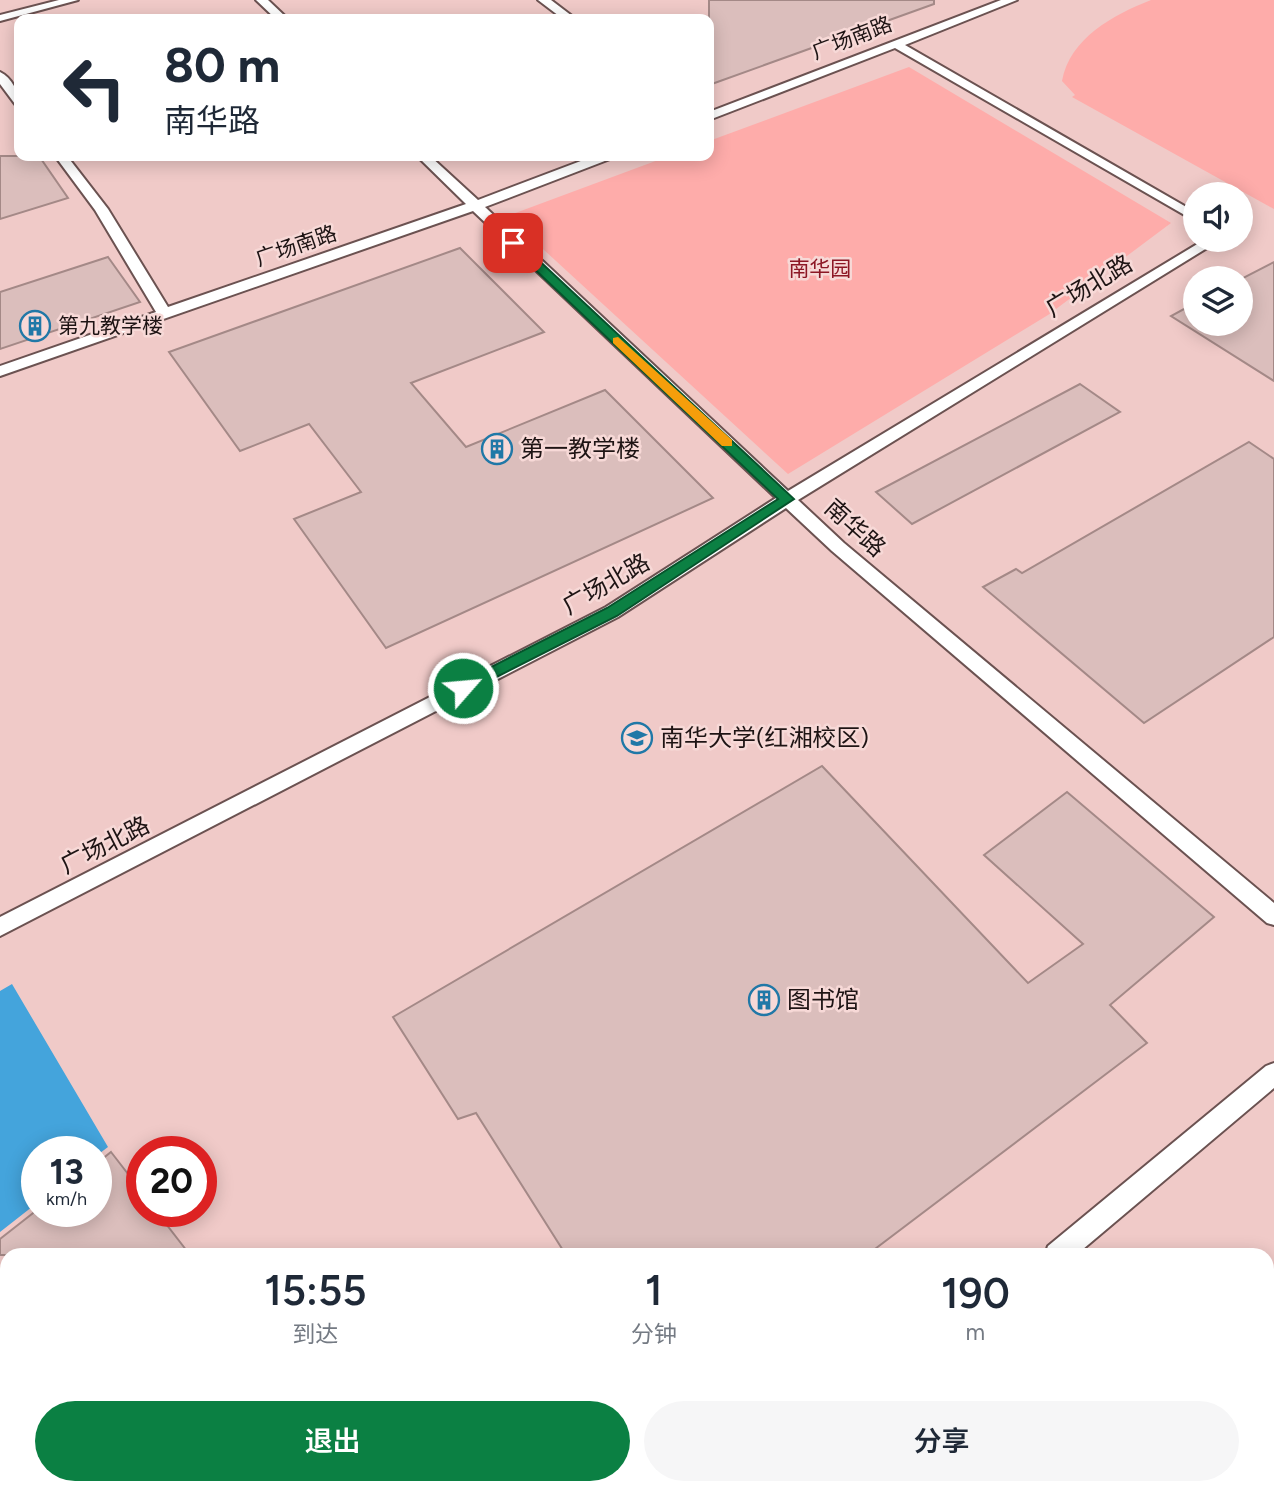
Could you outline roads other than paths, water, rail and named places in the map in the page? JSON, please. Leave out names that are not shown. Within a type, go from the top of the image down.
[{"type":"lane","points":[[16,14],[72,0]]},
{"type":"lane","points":[[262,0],[277,14]]},
{"type":"lane","points":[[544,0],[563,14]]},
{"type":"lane","name":"广场南路","points":[[714,114],[1011,0]]},
{"type":"lane","points":[[896,44],[1183,209]]},
{"type":"lane","points":[[0,76],[14,94]]},
{"type":"lane","points":[[65,161],[101,209],[165,314]]},
{"type":"lane","name":"南华路","points":[[428,161],[838,547],[1274,916]]},
{"type":"lane","name":"广场南路","points":[[0,371],[474,206],[592,161]]},
{"type":"lane","name":"广场北路","points":[[0,927],[612,612],[787,499],[1193,252]]},
{"type":"lane","points":[[1065,1248],[1274,1074]]},
{"type":"water","points":[[12,984],[102,1136],[21,1136],[21,1216],[0,1232],[0,991]]},
{"type":"place","name":"第九教学楼","points":[[35,326]]},
{"type":"place","name":"第一教学楼","points":[[497,449]]},
{"type":"place","name":"南华大学(红湘校区)","points":[[637,738]]},
{"type":"place","name":"图书馆","points":[[764,1000]]},
{"type":"park label","name":"南华园","points":[[820,269]]}]
